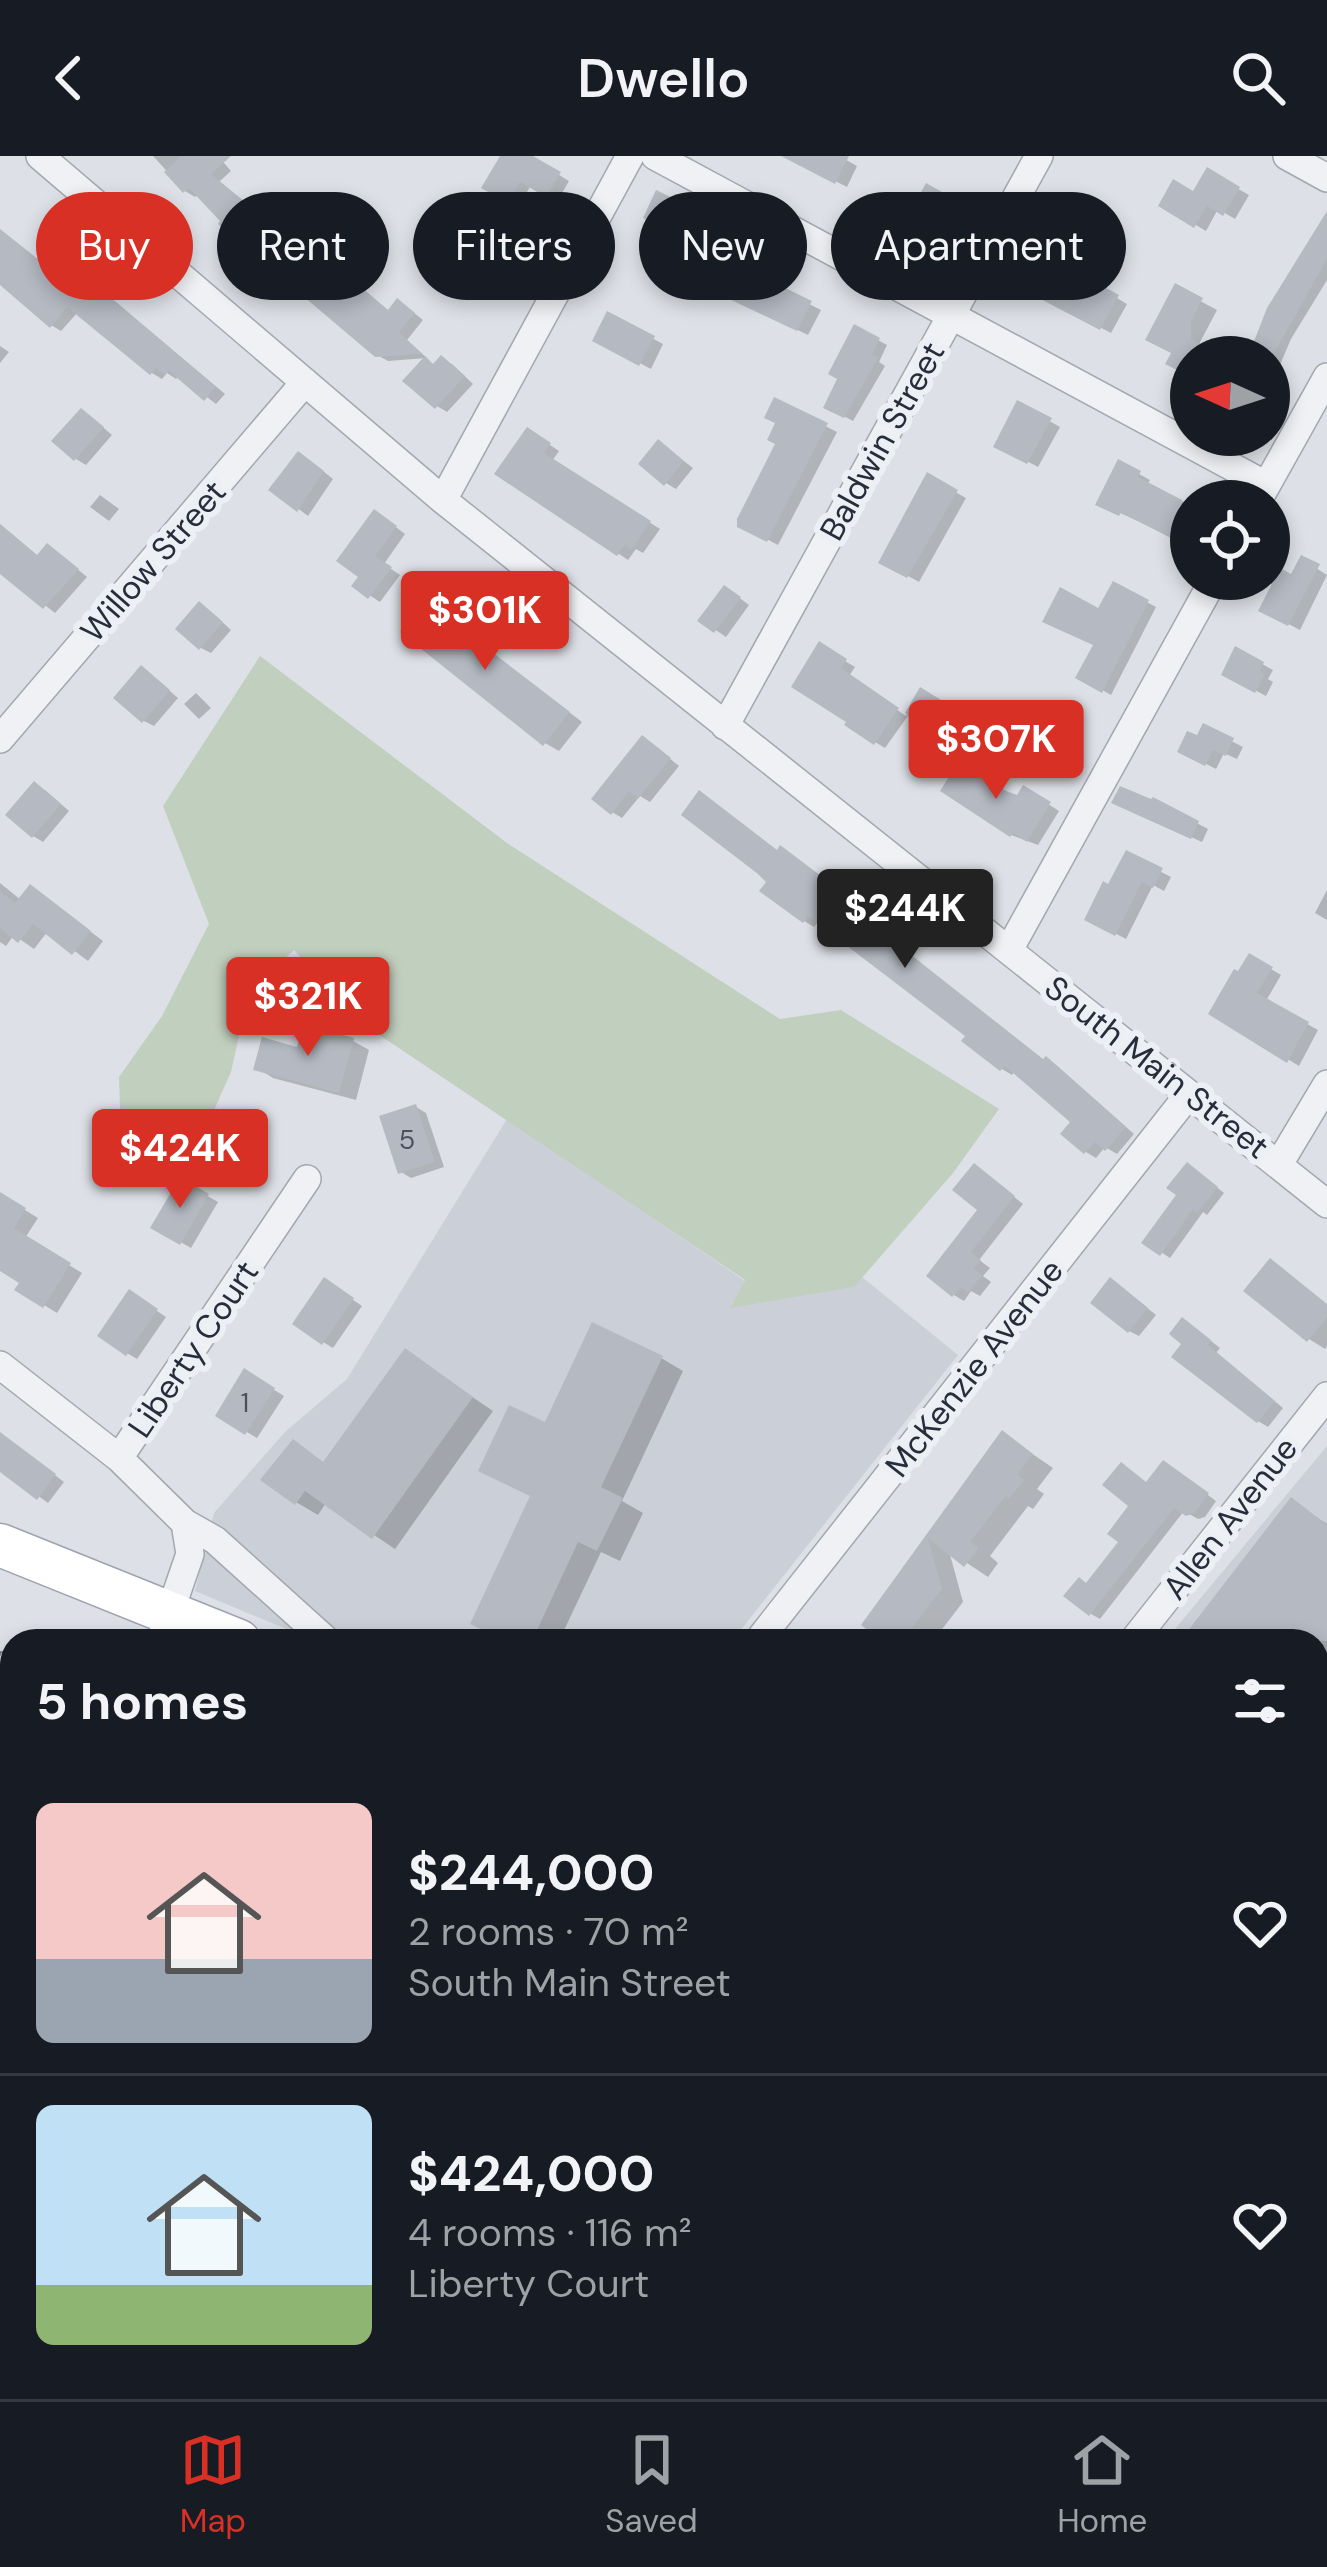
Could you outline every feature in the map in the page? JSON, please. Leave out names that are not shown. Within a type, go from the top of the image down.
[{"type":"main road","points":[[0,1545],[166,1627]]},
{"type":"street","name":"South Main Street","points":[[40,156],[443,500],[1327,1204]]},
{"type":"street","points":[[443,500],[630,156]]},
{"type":"street","points":[[655,156],[952,313],[1240,480]]},
{"type":"street","name":"Baldwin Street","points":[[725,726],[1040,156]]},
{"type":"street","points":[[1287,156],[1327,178]]},
{"type":"street","points":[[1269,480],[1327,377]]},
{"type":"street","name":"Willow Street","points":[[6,719],[305,382]]},
{"type":"street","points":[[1009,950],[1202,600]]},
{"type":"street","points":[[1279,1164],[1327,1084]]},
{"type":"street","name":"McKenzie Avenue","points":[[767,1629],[1189,1094]]},
{"type":"street","name":"Liberty Court","points":[[119,1458],[307,1179]]},
{"type":"street","points":[[0,1365],[119,1458],[185,1523],[214,1540],[314,1629]]},
{"type":"street","name":"Allen Avenue","points":[[1143,1629],[1327,1396]]},
{"type":"street","points":[[166,1627],[190,1554],[185,1523]]},
{"type":"shaded area","points":[[507,1119],[745,1281],[731,1306],[853,1287],[862,1277],[958,1355],[741,1629],[286,1629],[195,1591],[214,1513],[285,1432],[347,1379]]},
{"type":"shaded area","points":[[1327,1446],[1327,1629],[1175,1629]]},
{"type":"green space","points":[[260,656],[507,843],[780,1019],[841,1010],[999,1109],[953,1173],[854,1287],[730,1308],[745,1280],[354,1018],[294,950],[248,994],[231,1072],[193,1157],[121,1141],[119,1077],[162,1016],[209,924],[163,806]]},
{"type":"building","points":[[181,156],[231,156],[211,174],[233,192],[217,192],[217,218],[189,188],[182,192],[164,172]]},
{"type":"building","points":[[500,156],[533,156],[561,172],[549,192],[537,192],[520,182],[514,192],[481,188]]},
{"type":"building","points":[[781,156],[849,156],[835,184]]},
{"type":"building","points":[[1207,167],[1240,187],[1223,216],[1207,206],[1194,228],[1158,206],[1173,179],[1193,191]]},
{"type":"building","points":[[926,183],[942,192],[921,192]]},
{"type":"building","points":[[1327,211],[1327,259],[1284,336],[1256,336],[1267,308]]},
{"type":"building","points":[[0,229],[36,258],[36,300],[114,300],[216,387],[204,401],[169,371],[165,375],[156,368],[150,375],[67,307],[50,328],[0,285]]},
{"type":"building","points":[[1175,283],[1203,298],[1191,321],[1191,336],[1170,336],[1170,352],[1145,340]]},
{"type":"building","points":[[397,298],[415,313],[399,332],[422,354],[375,357],[308,300],[376,300],[388,310]]},
{"type":"building","points":[[807,299],[812,301],[797,331],[731,300]]},
{"type":"building","points":[[1042,300],[1116,300],[1100,330]]},
{"type":"building","points":[[607,311],[655,336],[639,366],[592,341]]},
{"type":"building","points":[[854,324],[880,338],[872,355],[878,358],[844,418],[823,408],[837,379],[828,374]]},
{"type":"building","points":[[441,355],[465,376],[435,409],[402,381],[425,356],[433,364]]},
{"type":"building","points":[[774,397],[828,423],[767,542],[737,527],[737,519],[775,444],[767,440],[775,423],[764,418]]},
{"type":"building","points":[[1017,400],[1052,418],[1027,464],[993,447]]},
{"type":"building","points":[[81,408],[104,427],[74,461],[51,441]]},
{"type":"building","points":[[527,427],[551,443],[544,453],[651,521],[631,550],[625,545],[617,556],[494,474]]},
{"type":"building","points":[[658,439],[684,461],[664,486],[638,464]]},
{"type":"building","points":[[298,451],[324,471],[297,512],[268,490]]},
{"type":"building","points":[[1118,459],[1141,471],[1138,477],[1170,494],[1170,538],[1121,512],[1119,516],[1095,505]]},
{"type":"building","points":[[927,472],[958,490],[907,578],[878,563]]},
{"type":"building","points":[[374,509],[397,526],[375,556],[392,567],[368,599],[351,586],[358,577],[336,561]]},
{"type":"building","points":[[0,524],[37,555],[47,543],[79,569],[43,609],[0,574]]},
{"type":"building","points":[[1301,555],[1320,564],[1288,626],[1258,611],[1264,600],[1290,600],[1291,574]]},
{"type":"building","points":[[1113,581],[1149,600],[1102,693],[1075,678],[1093,645],[1042,622],[1060,587],[1098,608]]},
{"type":"building","points":[[724,585],[741,597],[714,633],[697,621]]},
{"type":"building","points":[[424,600],[570,712],[543,746],[400,632]]},
{"type":"building","points":[[199,601],[223,622],[199,650],[175,629]]},
{"type":"building","points":[[819,641],[847,659],[841,668],[899,708],[874,745],[791,687]]},
{"type":"building","points":[[1235,646],[1264,662],[1260,671],[1265,674],[1255,693],[1221,675]]},
{"type":"building","points":[[141,665],[170,690],[142,723],[113,698]]},
{"type":"building","points":[[920,687],[946,703],[930,729],[905,713]]},
{"type":"building","points":[[986,701],[1007,714],[989,741],[969,727]]},
{"type":"building","points":[[1047,712],[1073,728],[1058,752],[1032,736]]},
{"type":"building","points":[[1203,723],[1234,738],[1226,756],[1213,750],[1205,766],[1177,752],[1187,731],[1197,735]]},
{"type":"building","points":[[642,735],[671,758],[638,799],[629,791],[611,815],[591,799]]},
{"type":"building","points":[[959,761],[1006,791],[1017,795],[1023,785],[1051,802],[1027,842],[1013,833],[1010,837],[940,791]]},
{"type":"building","points":[[34,781],[61,804],[32,838],[5,815]]},
{"type":"building","points":[[1120,786],[1199,821],[1191,839],[1111,803]]},
{"type":"building","points":[[699,790],[777,850],[780,845],[833,885],[833,890],[901,947],[1043,1059],[1046,1056],[1126,1127],[1105,1151],[1095,1142],[1084,1154],[1060,1134],[1070,1122],[1005,1066],[1000,1071],[961,1041],[965,1036],[808,916],[803,923],[759,891],[766,882],[758,874],[681,815]]},
{"type":"building","points":[[1126,850],[1163,868],[1153,888],[1142,882],[1115,936],[1084,920],[1103,881],[1108,884]]},
{"type":"building","points":[[30,884],[91,931],[72,955],[33,924],[18,943],[0,928],[0,891],[15,903]]},
{"type":"building","points":[[1249,953],[1273,967],[1257,993],[1309,1022],[1287,1063],[1208,1014]]},
{"type":"building","points":[[303,1024],[354,1038],[339,1093],[253,1070],[262,1037],[297,1047]]},
{"type":"building","points":[[416,1104],[435,1162],[398,1174],[379,1116]]},
{"type":"building","points":[[1187,1162],[1218,1187],[1197,1213],[1193,1209],[1160,1256],[1141,1243],[1176,1195],[1166,1188]]},
{"type":"building","points":[[974,1163],[1015,1196],[971,1252],[981,1260],[974,1269],[982,1275],[968,1293],[961,1287],[952,1297],[926,1276],[977,1210],[952,1190]]},
{"type":"building","points":[[180,1177],[209,1194],[180,1245],[150,1228]]},
{"type":"building","points":[[0,1192],[26,1208],[14,1228],[71,1263],[43,1308],[14,1290],[19,1283],[0,1271]]},
{"type":"building","points":[[1270,1258],[1327,1304],[1327,1317],[1307,1342],[1243,1291]]},
{"type":"building","points":[[324,1277],[354,1298],[322,1345],[292,1324]]},
{"type":"building","points":[[1110,1277],[1148,1308],[1128,1333],[1090,1303]]},
{"type":"building","points":[[129,1289],[158,1309],[126,1356],[97,1336]]},
{"type":"building","points":[[1182,1317],[1275,1401],[1257,1423],[1171,1357],[1181,1344],[1169,1334]]},
{"type":"building","points":[[592,1322],[663,1356],[601,1487],[623,1498],[597,1551],[578,1542],[538,1629],[480,1629],[470,1624],[530,1496],[478,1471],[509,1405],[545,1422]]},
{"type":"building","points":[[405,1348],[473,1397],[372,1539],[305,1491],[295,1505],[260,1480],[293,1439],[323,1462]]},
{"type":"building","points":[[244,1368],[275,1388],[245,1435],[215,1416]]},
{"type":"building","points":[[1002,1430],[1033,1454],[1017,1474],[1024,1480],[970,1542],[979,1548],[964,1567],[928,1538],[942,1589],[911,1629],[861,1625]]},
{"type":"building","points":[[0,1432],[56,1474],[37,1500],[0,1472]]},
{"type":"building","points":[[1163,1460],[1209,1493],[1195,1513],[1186,1516],[1174,1508],[1089,1616],[1063,1596],[1079,1577],[1086,1583],[1118,1542],[1107,1534],[1128,1506],[1102,1485],[1121,1462],[1146,1482]]},
{"type":"building","points":[[1291,1497],[1327,1525],[1327,1629],[1189,1629]]}]
